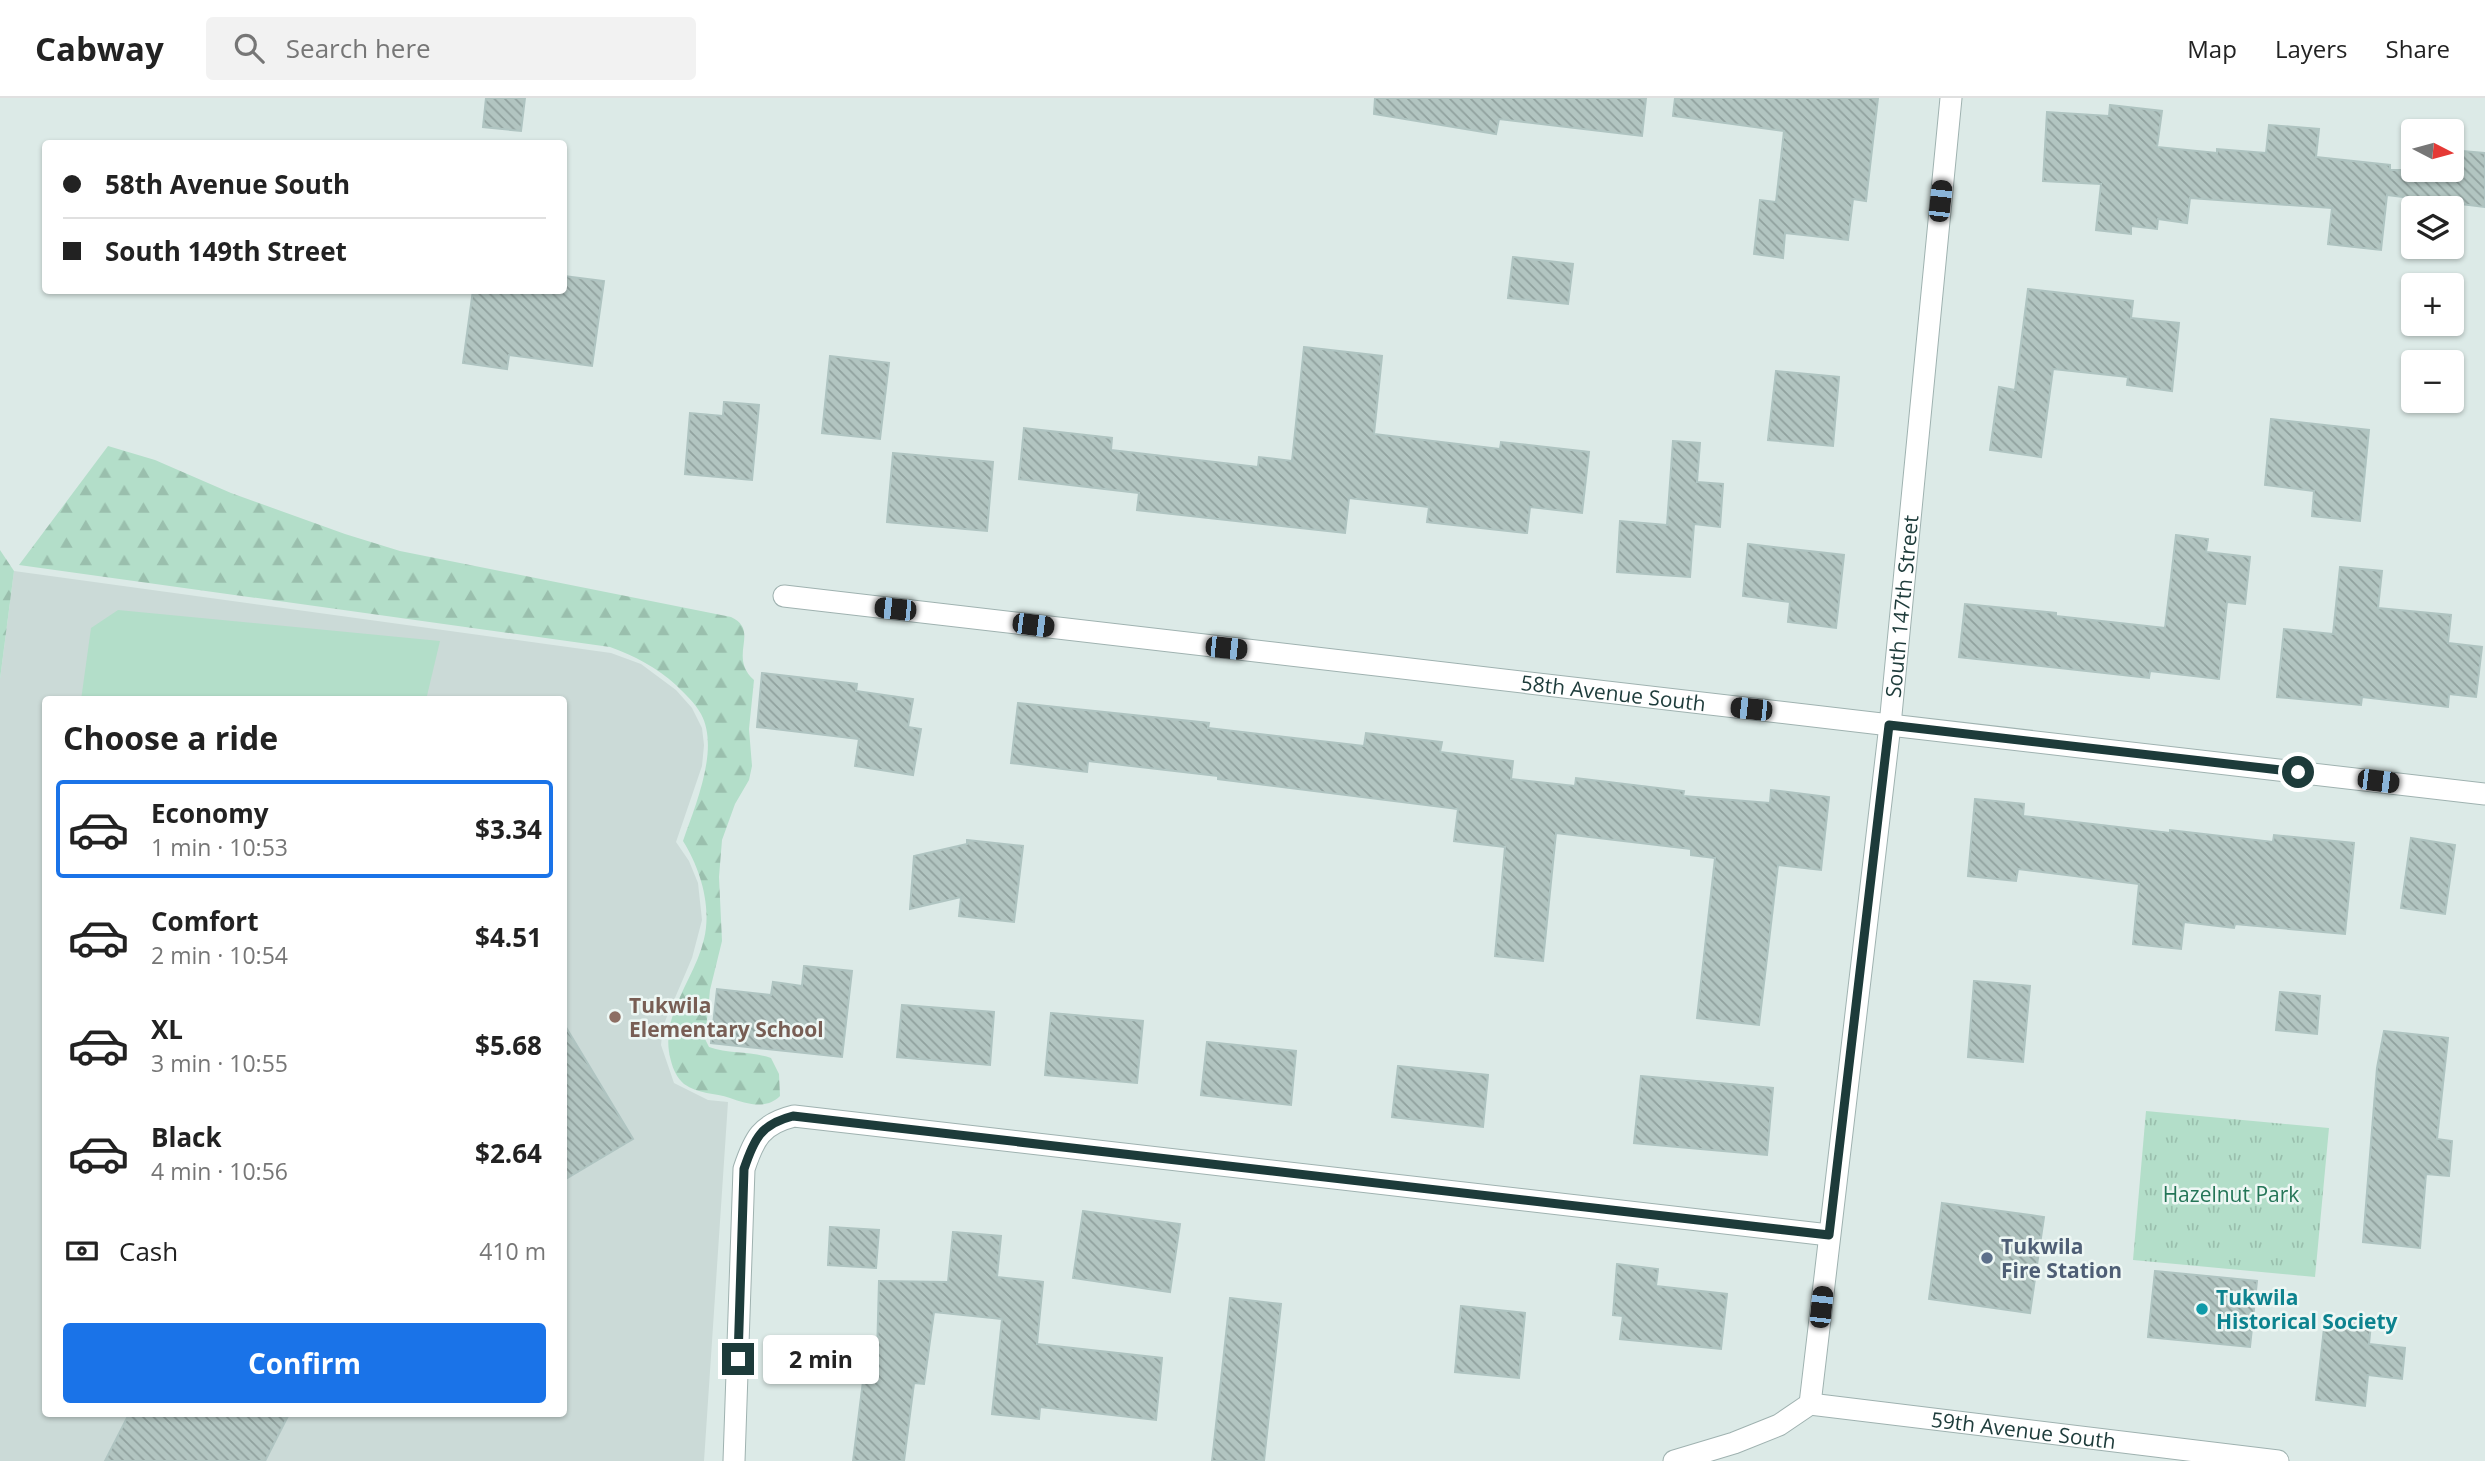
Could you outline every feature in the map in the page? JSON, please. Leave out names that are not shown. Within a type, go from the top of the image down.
[{"type":"street","name":"South 147th Street","points":[[1810,1404],[1889,725],[1951,98]]},
{"type":"street","name":"58th Avenue South","points":[[784,596],[2485,794]]},
{"type":"street","points":[[734,1461],[744,1169],[752,1145],[772,1121],[793,1116],[1829,1235]]},
{"type":"street","points":[[1674,1461],[1734,1443],[1779,1425],[1810,1404]]},
{"type":"street","name":"59th Avenue South","points":[[1810,1404],[2278,1461]]},
{"type":"shaded area","name":"Tukwila Elementary School","points":[[14,571],[611,653],[641,664],[676,690],[692,708],[702,728],[704,745],[702,766],[676,842],[689,861],[698,883],[702,920],[692,958],[663,1026],[661,1045],[674,1083],[708,1100],[728,1102],[704,1461],[0,1461],[0,679]]},
{"type":"green space","points":[[108,446],[155,460],[231,493],[400,551],[731,617],[739,623],[744,637],[743,662],[746,671],[754,680],[749,729],[752,766],[749,780],[735,804],[722,840],[719,877],[722,941],[710,990],[705,1039],[709,1047],[771,1058],[779,1074],[780,1096],[769,1103],[756,1105],[695,1090],[679,1079],[671,1061],[668,1045],[673,1013],[699,954],[706,926],[703,888],[695,863],[683,841],[704,778],[708,744],[706,728],[699,710],[676,685],[645,663],[610,647],[19,565]]},
{"type":"green space","points":[[0,550],[14,571],[0,679]]},
{"type":"green space","points":[[118,610],[440,641],[427,696],[82,696],[91,628]]},
{"type":"green space","name":"Hazelnut Park","points":[[2146,1111],[2329,1128],[2315,1277],[2133,1260]]},
{"type":"building","points":[[486,98],[525,98],[521,131],[483,127]]},
{"type":"building","points":[[1375,98],[1646,98],[1642,136],[1499,119],[1496,134],[1374,114]]},
{"type":"building","points":[[1675,98],[1878,98],[1866,201],[1853,199],[1848,240],[1785,233],[1783,258],[1754,254],[1760,200],[1776,202],[1784,131],[1673,116]]},
{"type":"building","points":[[2110,105],[2162,111],[2157,147],[2217,153],[2217,149],[2266,153],[2269,125],[2319,129],[2316,157],[2390,165],[2390,170],[2401,170],[2401,182],[2464,182],[2464,151],[2485,153],[2485,207],[2464,204],[2464,196],[2387,195],[2381,250],[2328,244],[2332,208],[2190,198],[2187,223],[2158,219],[2157,229],[2131,226],[2131,234],[2096,230],[2101,184],[2043,181],[2047,112],[2109,116]]},
{"type":"building","points":[[1513,257],[1573,264],[1568,304],[1508,298]]},
{"type":"building","points":[[567,276],[604,281],[592,366],[509,355],[507,369],[463,363],[472,294],[567,294]]},
{"type":"building","points":[[2028,289],[2133,301],[2131,318],[2179,323],[2172,391],[2127,385],[2128,377],[2053,369],[2041,457],[1990,450],[1999,387],[2015,390]]},
{"type":"building","points":[[1304,347],[1382,356],[1374,434],[1500,449],[1501,442],[1589,452],[1582,513],[1530,507],[1527,533],[1427,522],[1429,507],[1349,498],[1345,533],[1137,510],[1139,493],[1019,479],[1024,428],[1112,438],[1111,450],[1258,467],[1259,457],[1292,461]]},
{"type":"building","points":[[830,356],[889,363],[880,439],[822,433]]},
{"type":"building","points":[[1776,371],[1839,377],[1833,446],[1768,440]]},
{"type":"building","points":[[724,402],[759,405],[752,480],[685,474],[690,413],[723,416]]},
{"type":"building","points":[[2271,419],[2369,430],[2360,521],[2312,516],[2314,491],[2265,485]]},
{"type":"building","points":[[1673,441],[1700,443],[1697,482],[1723,484],[1720,527],[1694,524],[1690,577],[1617,572],[1620,521],[1667,525]]},
{"type":"building","points":[[893,453],[993,462],[987,531],[887,522]]},
{"type":"building","points":[[2176,535],[2208,539],[2206,552],[2250,557],[2245,604],[2227,602],[2219,679],[2150,671],[2149,678],[1959,657],[1965,604],[2165,628]]},
{"type":"building","points":[[1748,544],[1844,555],[1836,628],[1788,622],[1790,602],[1743,596]]},
{"type":"building","points":[[2340,567],[2382,571],[2378,608],[2451,615],[2448,643],[2482,647],[2476,697],[2449,694],[2448,707],[2362,697],[2361,705],[2277,697],[2284,629],[2333,634]]},
{"type":"building","points":[[762,673],[857,684],[856,691],[913,699],[908,727],[921,729],[913,775],[855,766],[859,739],[757,727]]},
{"type":"building","points":[[1018,703],[1209,723],[1208,728],[1364,746],[1366,733],[1442,742],[1440,752],[1513,761],[1511,779],[1575,786],[1576,778],[1684,791],[1683,796],[1770,803],[1771,790],[1829,797],[1821,870],[1778,865],[1759,1025],[1697,1018],[1715,858],[1691,855],[1691,849],[1556,833],[1543,961],[1495,956],[1505,847],[1454,841],[1458,809],[1088,761],[1087,772],[1011,763]]},
{"type":"building","points":[[1975,799],[2024,804],[2023,816],[2273,842],[2274,835],[2354,843],[2345,934],[2235,924],[2234,928],[2184,922],[2181,949],[2133,944],[2139,884],[2018,869],[2016,881],[1968,876]]},
{"type":"building","points":[[2411,838],[2455,845],[2445,914],[2401,908]]},
{"type":"building","points":[[967,840],[1023,846],[1014,922],[959,916],[961,897],[910,909],[914,856],[967,844]]},
{"type":"building","points":[[804,966],[852,971],[842,1057],[711,1043],[717,989],[771,995],[773,982],[802,986]]},
{"type":"building","points":[[1974,981],[2030,986],[2023,1062],[1968,1057]]},
{"type":"building","points":[[2280,992],[2320,996],[2317,1034],[2276,1030]]},
{"type":"building","points":[[902,1005],[994,1012],[990,1065],[897,1057]]},
{"type":"building","points":[[1051,1013],[1143,1021],[1137,1083],[1045,1075]]},
{"type":"building","points":[[567,1029],[633,1139],[567,1178]]},
{"type":"building","points":[[2384,1031],[2448,1038],[2437,1139],[2452,1141],[2449,1176],[2426,1174],[2420,1248],[2363,1242],[2377,1068]]},
{"type":"building","points":[[1207,1042],[1296,1051],[1291,1105],[1201,1095]]},
{"type":"building","points":[[1398,1066],[1488,1075],[1483,1127],[1392,1117]]},
{"type":"building","points":[[1641,1076],[1773,1088],[1767,1155],[1634,1143]]},
{"type":"building","name":"Tukwila Fire Station","points":[[1942,1203],[2044,1217],[2030,1313],[1929,1299]]},
{"type":"building","points":[[1083,1211],[1180,1224],[1170,1292],[1073,1278]]},
{"type":"building","points":[[830,1227],[879,1230],[876,1268],[828,1265]]},
{"type":"building","points":[[953,1232],[1001,1236],[997,1277],[1043,1282],[1037,1344],[1162,1358],[1156,1420],[1040,1407],[1039,1419],[992,1414],[1002,1319],[934,1312],[924,1384],[914,1383],[904,1461],[853,1461],[863,1381],[851,1380],[855,1353],[877,1355],[879,1281],[948,1282]]},
{"type":"building","points":[[1617,1264],[1658,1269],[1656,1286],[1727,1294],[1721,1349],[1620,1339],[1623,1316],[1613,1315]]},
{"type":"building","name":"Tukwila Historical Society","points":[[2155,1271],[2257,1281],[2250,1347],[2148,1337]]},
{"type":"building","points":[[1230,1298],[1281,1304],[1264,1461],[1212,1461]]},
{"type":"building","points":[[1461,1306],[1525,1313],[1519,1378],[1455,1372]]},
{"type":"building","points":[[2325,1319],[2371,1324],[2369,1344],[2405,1348],[2402,1379],[2368,1375],[2365,1406],[2316,1400]]},
{"type":"building","points":[[127,1417],[287,1417],[265,1461],[105,1461]]},
{"type":"place","name":"Tukwila Elementary School","points":[[615,1017]]},
{"type":"place","name":"Tukwila Fire Station","points":[[1987,1258]]},
{"type":"place","name":"Tukwila Historical Society","points":[[2202,1309]]},
{"type":"route","points":[[738,1359],[744,1169],[752,1145],[772,1121],[793,1116],[1829,1235],[1889,725],[2298,772]]}]
